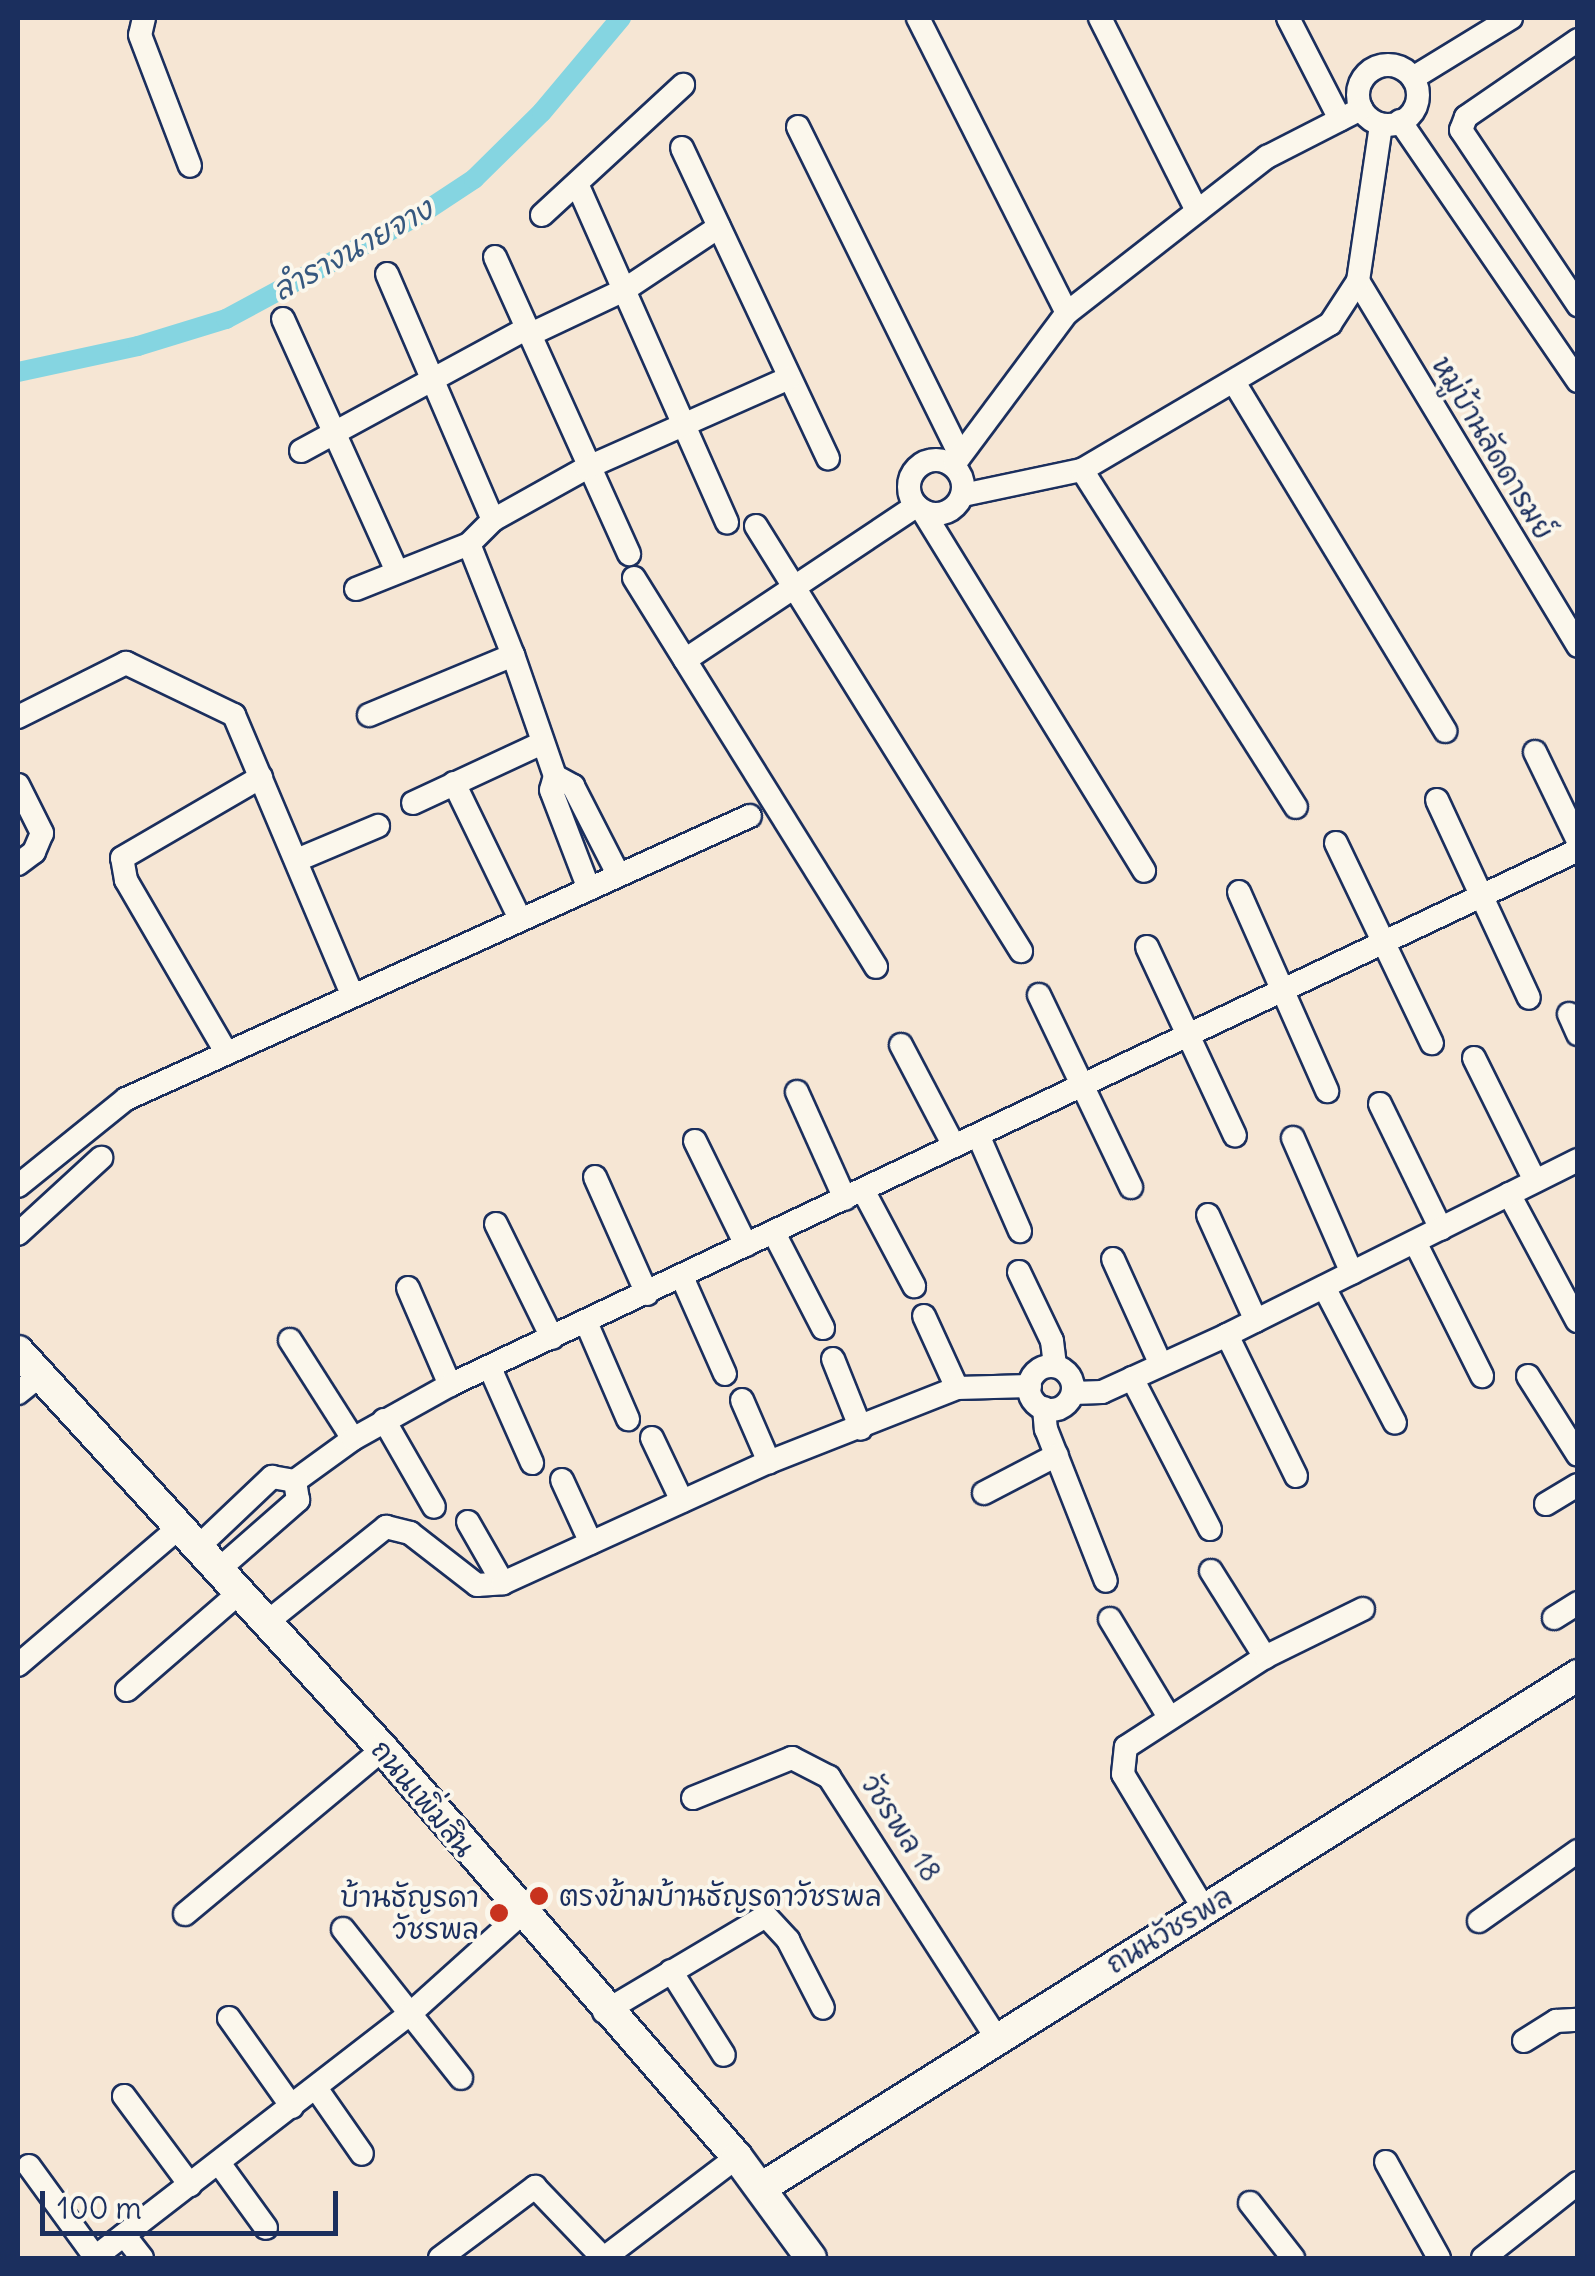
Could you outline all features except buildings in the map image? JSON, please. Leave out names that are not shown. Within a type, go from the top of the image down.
[{"type":"street","points":[[144,18],[140,35],[190,166]]},
{"type":"street","points":[[918,18],[1067,313]]},
{"type":"street","points":[[1100,18],[1196,211]]},
{"type":"street","points":[[1288,18],[1350,114]]},
{"type":"street","points":[[1412,78],[1473,28],[1511,18]]},
{"type":"street","points":[[1578,40],[1466,117],[1461,130],[1578,305]]},
{"type":"street","points":[[685,660],[792,586],[920,510],[938,515],[964,496],[1082,470],[1330,324],[1358,281],[1391,123],[1416,106],[1412,78],[1390,64],[1376,68],[1361,81],[1350,114]]},
{"type":"street","points":[[542,216],[682,85]]},
{"type":"street","points":[[1144,871],[920,510],[910,488],[921,465],[956,457],[1067,313],[1267,157],[1350,114],[1391,123],[1578,380]]},
{"type":"street","points":[[798,127],[956,457],[964,496]]},
{"type":"street","points":[[682,148],[828,458]]},
{"type":"street","points":[[578,186],[727,522]]},
{"type":"street","points":[[300,451],[338,436],[529,331],[624,290],[718,227]]},
{"type":"street","points":[[495,257],[586,468],[629,554]]},
{"type":"street","points":[[387,274],[493,520]]},
{"type":"street","name":"หมู่บ้านลัดดารมย์","points":[[1358,281],[1578,646]]},
{"type":"street","points":[[283,319],[397,570]]},
{"type":"street","points":[[356,589],[469,544],[493,520],[586,468],[790,378]]},
{"type":"street","points":[[1234,382],[1445,730]]},
{"type":"street","points":[[1082,470],[1296,808]]},
{"type":"street","points":[[756,526],[1021,951]]},
{"type":"street","points":[[469,544],[513,655],[554,776],[551,790],[589,889]]},
{"type":"street","points":[[634,578],[876,967]]},
{"type":"street","points":[[369,715],[513,655]]},
{"type":"street","points":[[18,717],[126,663],[146,668],[234,715],[352,995]]},
{"type":"street","points":[[413,804],[540,744]]},
{"type":"street","points":[[1536,752],[1578,841]]},
{"type":"street","points":[[554,776],[573,786],[618,874]]},
{"type":"street","points":[[226,1052],[126,880],[122,858],[261,777]]},
{"type":"street","points":[[454,783],[519,917]]},
{"type":"street","points":[[18,785],[42,832],[34,852],[18,864]]},
{"type":"street","points":[[1438,800],[1529,998]]},
{"type":"street","points":[[18,1186],[126,1099],[519,917],[750,816]]},
{"type":"street","points":[[297,860],[378,826]]},
{"type":"street","points":[[1336,843],[1432,1043]]},
{"type":"street","points":[[197,1550],[272,1477],[295,1480],[352,1439],[450,1385],[1578,850]]},
{"type":"street","points":[[1239,892],[1328,1090]]},
{"type":"street","points":[[1147,947],[1236,1136]]},
{"type":"street","points":[[1040,995],[1130,1187]]},
{"type":"street","points":[[901,1045],[954,1146]]},
{"type":"street","points":[[1474,1058],[1535,1182]]},
{"type":"street","points":[[797,1092],[854,1195],[914,1286]]},
{"type":"street","points":[[1380,1104],[1441,1228]]},
{"type":"street","points":[[978,1136],[1020,1231]]},
{"type":"street","points":[[1293,1138],[1352,1273]]},
{"type":"street","points":[[695,1140],[746,1245]]},
{"type":"street","points":[[18,1234],[101,1158]]},
{"type":"street","points":[[1072,1393],[1102,1392],[1256,1322],[1578,1160]]},
{"type":"street","points":[[594,1177],[647,1294]]},
{"type":"street","points":[[1509,1194],[1577,1321]]},
{"type":"street","points":[[1208,1215],[1256,1322]]},
{"type":"street","points":[[496,1224],[552,1338]]},
{"type":"street","points":[[774,1233],[823,1328]]},
{"type":"street","points":[[1415,1242],[1482,1376]]},
{"type":"street","points":[[1113,1258],[1160,1365]]},
{"type":"street","points":[[1019,1272],[1052,1341],[1055,1366],[1071,1378],[1072,1393],[1059,1408],[1044,1408]]},
{"type":"street","points":[[682,1277],[725,1374]]},
{"type":"street","points":[[408,1288],[450,1385]]},
{"type":"street","points":[[1324,1288],[1394,1423]]},
{"type":"street","points":[[924,1316],[957,1388]]},
{"type":"street","points":[[586,1322],[628,1419]]},
{"type":"street","points":[[1227,1335],[1296,1476]]},
{"type":"street","points":[[290,1340],[352,1439]]},
{"type":"street","name":"ถนนเพิ่มสิน","points":[[18,1351],[28,1384],[197,1550],[383,1750],[604,2012],[736,2157],[812,2258]]},
{"type":"street","points":[[833,1359],[862,1430]]},
{"type":"street","points":[[1030,1386],[1035,1373],[1055,1366]]},
{"type":"street","points":[[490,1368],[532,1463]]},
{"type":"street","points":[[1528,1376],[1578,1455]]},
{"type":"street","points":[[1132,1378],[1210,1530]]},
{"type":"street","points":[[266,1623],[386,1527],[410,1533],[477,1585],[503,1583],[769,1462],[862,1430],[957,1388],[1030,1386]]},
{"type":"street","points":[[1030,1386],[1044,1408],[1106,1581]]},
{"type":"street","points":[[742,1400],[769,1462]]},
{"type":"street","points":[[384,1420],[434,1507]]},
{"type":"street","points":[[652,1438],[682,1501]]},
{"type":"street","points":[[984,1492],[1058,1455]]},
{"type":"street","points":[[18,1665],[197,1550],[298,1500],[295,1480]]},
{"type":"street","points":[[562,1480],[590,1543]]},
{"type":"street","points":[[1546,1504],[1578,1485]]},
{"type":"street","points":[[468,1522],[503,1583]]},
{"type":"street","points":[[1211,1571],[1264,1656]]},
{"type":"street","points":[[128,1690],[238,1594]]},
{"type":"street","points":[[1554,1618],[1578,1603]]},
{"type":"street","points":[[1204,1909],[1120,1760],[1126,1747],[1264,1656],[1363,1609]]},
{"type":"street","points":[[1110,1619],[1169,1717]]},
{"type":"street","name":"ถนนวัชรพล","points":[[761,2188],[1578,1676]]},
{"type":"street","points":[[185,1914],[383,1750]]},
{"type":"street","name":"วัชรพล 18","points":[[693,1798],[792,1758],[829,1776],[998,2040]]},
{"type":"street","points":[[1479,1920],[1573,1863]]},
{"type":"street","points":[[29,2166],[94,2258],[411,2013],[521,1914]]},
{"type":"street","points":[[604,2012],[766,1916],[788,1940],[823,2008]]},
{"type":"street","points":[[344,1929],[461,2078]]},
{"type":"street","points":[[671,1971],[724,2054]]},
{"type":"street","points":[[229,2018],[292,2107]]},
{"type":"street","points":[[1524,2042],[1556,2021],[1578,2020]]},
{"type":"street","points":[[316,2088],[362,2154]]},
{"type":"street","points":[[124,2096],[190,2185]]},
{"type":"street","points":[[440,2258],[535,2187],[604,2258],[736,2157]]},
{"type":"street","points":[[1386,2162],[1439,2258]]},
{"type":"street","points":[[219,2163],[266,2228]]},
{"type":"street","points":[[1483,2258],[1578,2183]]},
{"type":"street","points":[[1250,2203],[1293,2258]]},
{"type":"street","points":[[124,2235],[142,2258]]},
{"type":"waterway","name":"ลำรางนายจาง","points":[[18,372],[138,346],[226,319],[421,214],[474,179],[542,112],[621,18]]},
{"type":"place","name":"ตรงข้ามบ้านธัญรดาวัชรพล","points":[[539,1896]]},
{"type":"place","name":"บ้านธัญรดา วัชรพล","points":[[499,1913]]}]
